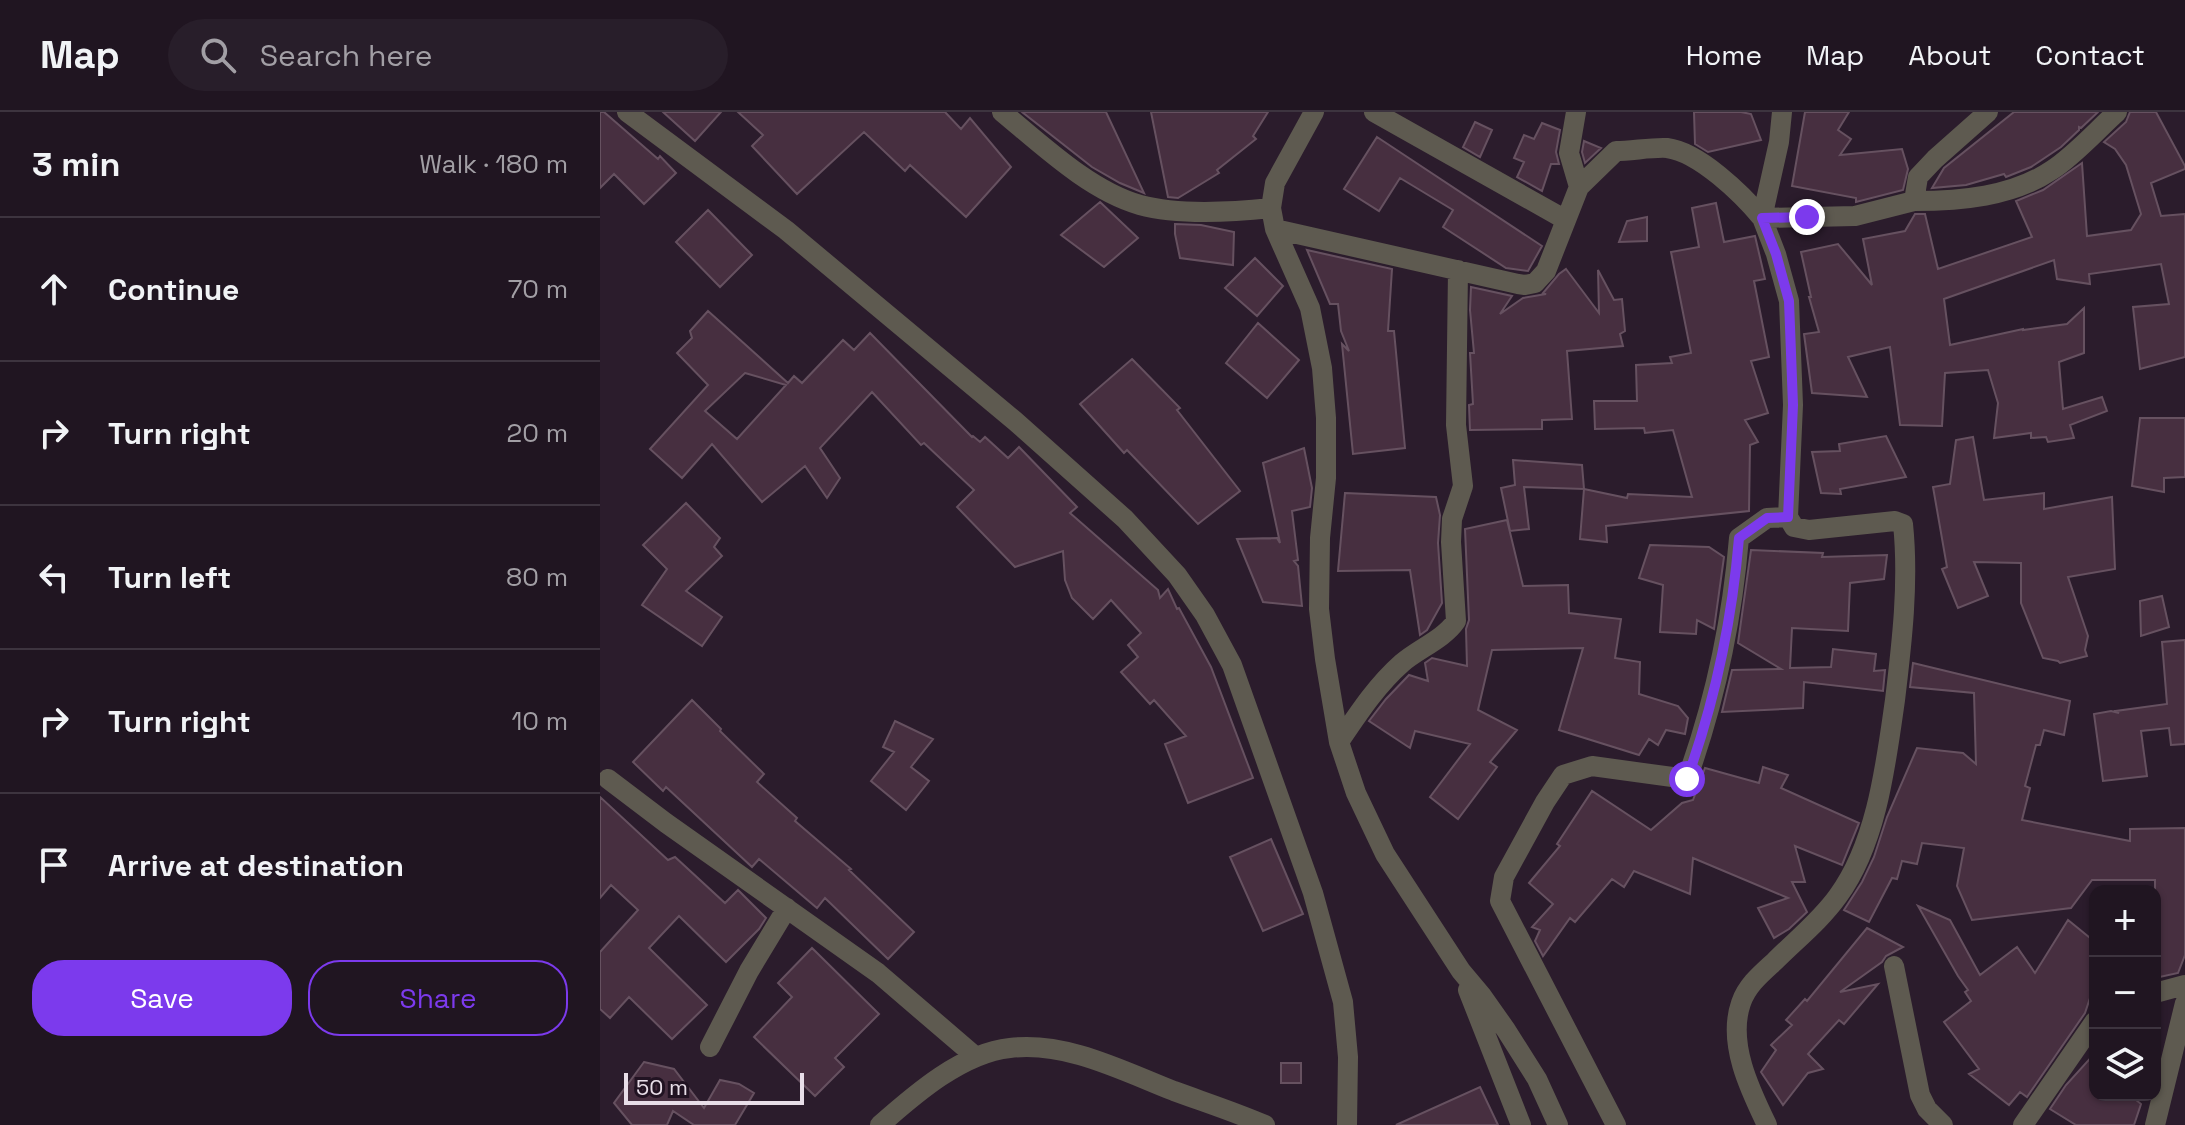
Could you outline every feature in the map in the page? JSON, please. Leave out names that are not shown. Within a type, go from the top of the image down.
[{"type":"street","points":[[627,112],[786,230],[1015,421],[1125,519],[1177,575],[1205,615],[1232,665],[1313,893],[1343,1002],[1348,1057],[1347,1125]]},
{"type":"street","points":[[1314,112],[1275,183],[1271,208],[1275,229],[1310,308],[1322,368],[1326,478],[1320,538],[1319,609],[1339,742],[1356,793],[1385,854],[1461,971],[1506,1030],[1537,1079],[1558,1125]]},
{"type":"street","points":[[1374,112],[1566,220]]},
{"type":"street","points":[[1576,112],[1569,153],[1579,187]]},
{"type":"street","points":[[1762,218],[1779,142],[1782,112]]},
{"type":"street","points":[[1914,201],[1918,177],[1988,112]]},
{"type":"street","points":[[1762,218],[1855,216],[1914,201],[1951,201],[2015,189],[2054,169],[2117,112]]},
{"type":"street","points":[[1008,113],[1073,169],[1120,198],[1170,211],[1271,208]]},
{"type":"street","points":[[1275,229],[1525,285],[1535,283],[1546,271],[1579,187],[1616,151],[1667,148],[1701,163],[1744,197],[1762,218],[1789,301],[1793,405],[1788,517],[1794,527],[1809,530],[1895,521],[1903,524],[1906,570],[1899,666],[1888,753],[1864,848],[1837,898],[1754,980],[1741,1002],[1738,1026],[1742,1064],[1767,1125]]},
{"type":"street","points":[[1339,742],[1379,685],[1414,653],[1451,629],[1456,621],[1452,519],[1463,486],[1456,425],[1458,270]]},
{"type":"street","points":[[1616,1125],[1500,901],[1504,877],[1563,775],[1592,766],[1687,779],[1714,695],[1734,593],[1739,538],[1767,518],[1788,517]]},
{"type":"street","points":[[608,779],[878,973],[976,1057]]},
{"type":"street","points":[[710,1047],[749,971],[787,908]]},
{"type":"street","points":[[1894,966],[1920,1095],[1927,1109],[1943,1125]]},
{"type":"street","points":[[1461,971],[1521,1125]]},
{"type":"street","points":[[2161,991],[2185,985]]},
{"type":"street","points":[[2155,1125],[2185,1003]]},
{"type":"street","points":[[2023,1125],[2089,1029]]},
{"type":"street","points":[[880,1125],[938,1079],[976,1057],[1009,1048],[1047,1048],[1090,1058],[1265,1125]]},
{"type":"building","points":[[600,112],[604,112],[658,159],[660,156],[676,173],[644,204],[614,174],[600,188]]},
{"type":"building","points":[[663,112],[721,112],[695,141]]},
{"type":"building","points":[[738,112],[945,112],[961,129],[970,118],[1011,167],[966,217],[910,165],[905,171],[864,132],[797,194],[752,146],[763,135]]},
{"type":"building","points":[[1022,112],[1106,112],[1144,193],[1092,167]]},
{"type":"building","points":[[1151,112],[1268,112],[1253,136],[1256,139],[1217,170],[1219,173],[1178,198],[1168,197]]},
{"type":"building","points":[[1694,112],[1751,114],[1761,140],[1708,152],[1695,144]]},
{"type":"building","points":[[1805,112],[1849,112],[1838,130],[1851,139],[1840,155],[1902,149],[1908,169],[1903,190],[1856,202],[1856,198],[1792,186]]},
{"type":"building","points":[[2014,112],[2098,112],[2061,147],[2031,167],[2006,177],[2004,174],[1966,185],[1932,188],[1944,168]]},
{"type":"building","points":[[2130,112],[2156,112],[2185,166],[2185,169],[2151,183],[2161,216],[2185,214],[2185,357],[2140,369],[2133,307],[2169,304],[2161,264],[2089,274],[2090,284],[2057,279],[2054,260],[1944,299],[1950,345],[2023,329],[2067,324],[2084,308],[2084,353],[2059,362],[2063,409],[2102,397],[2107,411],[2070,425],[2074,438],[2048,442],[2046,437],[2031,438],[2031,433],[1994,438],[1998,403],[1988,370],[1945,373],[1942,426],[1900,425],[1890,347],[1848,357],[1867,397],[1812,393],[1804,334],[1819,332],[1801,252],[1838,244],[1872,285],[1863,239],[1905,231],[1915,214],[1925,214],[1938,269],[2032,237],[2016,201],[2043,190],[2082,163],[2087,236],[2131,230],[2141,214],[2126,165],[2115,149],[2104,142],[2126,122]]},
{"type":"building","points":[[1475,122],[1492,130],[1480,157],[1463,147]]},
{"type":"building","points":[[1542,123],[1560,130],[1556,152],[1559,164],[1551,164],[1542,191],[1517,177],[1524,162],[1514,158],[1524,135],[1534,139]]},
{"type":"building","points":[[1377,137],[1542,246],[1528,271],[1506,268],[1443,227],[1453,210],[1400,178],[1379,211],[1344,189]]},
{"type":"building","points":[[1584,141],[1601,148],[1585,163],[1582,152]]},
{"type":"building","points":[[1100,202],[1138,238],[1104,267],[1061,235]]},
{"type":"building","points":[[1716,203],[1724,242],[1755,236],[1765,279],[1754,281],[1769,357],[1751,361],[1768,413],[1745,420],[1758,442],[1750,445],[1749,511],[1606,526],[1607,542],[1580,539],[1584,489],[1627,498],[1628,494],[1692,497],[1673,430],[1645,433],[1644,428],[1595,429],[1594,401],[1637,401],[1636,365],[1672,363],[1670,357],[1691,353],[1671,252],[1699,247],[1692,208]]},
{"type":"building","points":[[708,210],[752,255],[720,287],[676,242]]},
{"type":"building","points":[[1647,217],[1647,241],[1619,242],[1627,221]]},
{"type":"building","points":[[1175,224],[1201,225],[1234,232],[1233,265],[1180,258]]},
{"type":"building","points":[[1307,250],[1392,269],[1388,331],[1394,331],[1405,448],[1353,454],[1342,344],[1349,351],[1341,331],[1338,304],[1330,304]]},
{"type":"building","points":[[1255,258],[1283,286],[1257,316],[1225,288]]},
{"type":"building","points":[[1566,269],[1599,313],[1598,270],[1614,300],[1622,299],[1625,331],[1620,334],[1623,346],[1567,351],[1572,419],[1542,420],[1542,429],[1470,430],[1469,405],[1473,404],[1470,353],[1474,353],[1471,287],[1512,296],[1500,314],[1523,298],[1546,294],[1543,293]]},
{"type":"building","points":[[708,311],[788,383],[794,376],[802,383],[843,340],[854,350],[870,333],[972,437],[980,442],[985,437],[1008,458],[1019,447],[1077,507],[1070,513],[1158,590],[1160,598],[1168,589],[1211,667],[1253,778],[1188,803],[1165,744],[1186,736],[1154,700],[1150,704],[1121,672],[1138,657],[1128,645],[1141,633],[1111,600],[1093,619],[1072,598],[1065,580],[1063,551],[1015,567],[957,507],[974,490],[924,443],[921,445],[872,392],[820,448],[840,478],[827,498],[805,466],[762,502],[712,444],[682,478],[650,449],[708,385],[677,353],[692,338],[690,331]],"holes":[[[745,373],[786,385],[737,439],[705,411]]]},
{"type":"building","points":[[1258,323],[1299,360],[1267,398],[1226,363]]},
{"type":"building","points":[[1132,359],[1180,408],[1177,410],[1240,491],[1198,524],[1127,450],[1124,453],[1080,404]]},
{"type":"building","points":[[2140,418],[2185,418],[2185,477],[2164,478],[2164,492],[2132,486]]},
{"type":"building","points":[[1886,436],[1906,477],[1840,489],[1841,494],[1821,493],[1812,452],[1840,451],[1839,444]]},
{"type":"building","points":[[1973,437],[1984,500],[2044,493],[2044,509],[2112,497],[2115,569],[2068,577],[2088,636],[2087,656],[2060,663],[2043,658],[2021,603],[2021,563],[1974,562],[1988,596],[1958,608],[1942,569],[1947,567],[1933,487],[1950,484],[1956,440]]},
{"type":"building","points":[[1304,448],[1312,488],[1310,507],[1292,511],[1298,560],[1294,561],[1298,566],[1302,606],[1263,602],[1237,539],[1277,538],[1280,543],[1263,463]]},
{"type":"building","points":[[1513,460],[1582,465],[1584,489],[1524,487],[1529,529],[1510,531],[1501,488],[1515,485]]},
{"type":"building","points":[[1345,493],[1436,497],[1440,515],[1438,543],[1442,603],[1427,630],[1420,635],[1410,570],[1338,571]]},
{"type":"building","points":[[686,503],[720,538],[714,547],[722,556],[686,591],[722,617],[702,646],[642,605],[667,569],[643,545]]},
{"type":"building","points":[[1507,520],[1523,586],[1568,585],[1569,613],[1621,619],[1615,658],[1640,662],[1639,694],[1678,706],[1688,718],[1685,734],[1666,730],[1658,745],[1649,739],[1639,755],[1559,730],[1583,648],[1492,650],[1478,710],[1517,730],[1490,762],[1497,767],[1458,819],[1430,797],[1470,744],[1415,731],[1410,748],[1369,721],[1409,675],[1428,681],[1425,663],[1432,658],[1467,666],[1466,629],[1469,620],[1465,529]]},
{"type":"building","points":[[1650,545],[1709,547],[1724,557],[1714,629],[1697,620],[1696,634],[1660,632],[1663,585],[1639,578]]},
{"type":"building","points":[[1751,550],[1823,553],[1822,557],[1887,555],[1884,579],[1850,583],[1848,631],[1792,628],[1790,668],[1831,667],[1833,649],[1876,654],[1874,671],[1885,670],[1883,691],[1804,682],[1803,708],[1722,712],[1732,670],[1781,669],[1738,643]]},
{"type":"building","points":[[2162,596],[2169,627],[2141,636],[2140,601]]},
{"type":"building","points":[[2185,640],[2185,744],[2171,745],[2169,728],[2141,731],[2147,776],[2103,781],[2094,714],[2119,713],[2116,711],[2167,704],[2162,642]]},
{"type":"building","points":[[1913,663],[2070,701],[2064,735],[2044,730],[2040,745],[2036,745],[2025,786],[2030,788],[2022,820],[2130,841],[2130,829],[2185,828],[2185,955],[2178,973],[2161,977],[2161,885],[2155,885],[2155,880],[2092,880],[2071,908],[1972,920],[1957,886],[1964,848],[1922,843],[1917,864],[1902,861],[1897,879],[1892,878],[1869,922],[1844,910],[1874,857],[1887,817],[1917,748],[1963,753],[1976,764],[1974,693],[1910,687]]},
{"type":"building","points":[[692,700],[764,774],[757,782],[914,932],[888,959],[825,898],[817,908],[759,859],[752,867],[666,787],[663,791],[633,762]]},
{"type":"building","points":[[895,721],[933,739],[911,767],[929,781],[906,810],[871,781],[894,752],[883,747]]},
{"type":"building","points":[[1763,767],[1788,775],[1781,788],[1859,823],[1842,865],[1795,846],[1805,882],[1792,882],[1807,912],[1789,929],[1774,938],[1758,908],[1788,898],[1693,858],[1690,894],[1634,871],[1624,887],[1612,879],[1575,922],[1570,918],[1543,956],[1535,941],[1540,930],[1532,927],[1553,904],[1529,883],[1560,846],[1557,844],[1592,791],[1651,830],[1682,803],[1693,800],[1705,768],[1759,783]]},
{"type":"building","points":[[600,797],[668,860],[675,857],[725,903],[738,890],[766,918],[726,962],[679,916],[649,948],[707,1005],[672,1039],[629,997],[610,1018],[600,1009],[600,952],[638,910],[611,885],[600,898]]},
{"type":"building","points":[[1271,839],[1303,914],[1263,931],[1230,857]]},
{"type":"building","points":[[1918,906],[1950,920],[1980,975],[2017,947],[2035,973],[2068,920],[2089,937],[2089,1001],[2085,1013],[2027,1097],[2020,1092],[2009,1105],[1969,1074],[1979,1069],[1944,1022],[1971,1001],[1965,992],[1968,990]]},
{"type":"building","points":[[1867,928],[1903,947],[1886,956],[1840,992],[1878,984],[1844,1024],[1839,1020],[1808,1054],[1823,1069],[1808,1073],[1783,1105],[1761,1072],[1776,1050],[1771,1045],[1792,1025],[1786,1020],[1805,999],[1807,1001]]},
{"type":"building","points":[[812,948],[879,1014],[835,1058],[844,1067],[815,1096],[754,1037],[792,997],[778,983]]},
{"type":"building","points":[[2089,1060],[2089,1101],[2137,1101],[2141,1104],[2134,1125],[2076,1125],[2050,1109]]},
{"type":"building","points":[[644,1062],[674,1069],[704,1108],[720,1080],[739,1084],[754,1093],[735,1125],[694,1125],[673,1111],[667,1125],[632,1125],[614,1103]]},
{"type":"building","points":[[1281,1063],[1301,1063],[1301,1083],[1281,1083]]},
{"type":"building","points":[[1480,1087],[1498,1125],[1396,1125]]},
{"type":"route","points":[[1687,779],[1714,695],[1734,593],[1739,538],[1767,518],[1788,517],[1793,405],[1789,301],[1762,218],[1807,217]]}]
